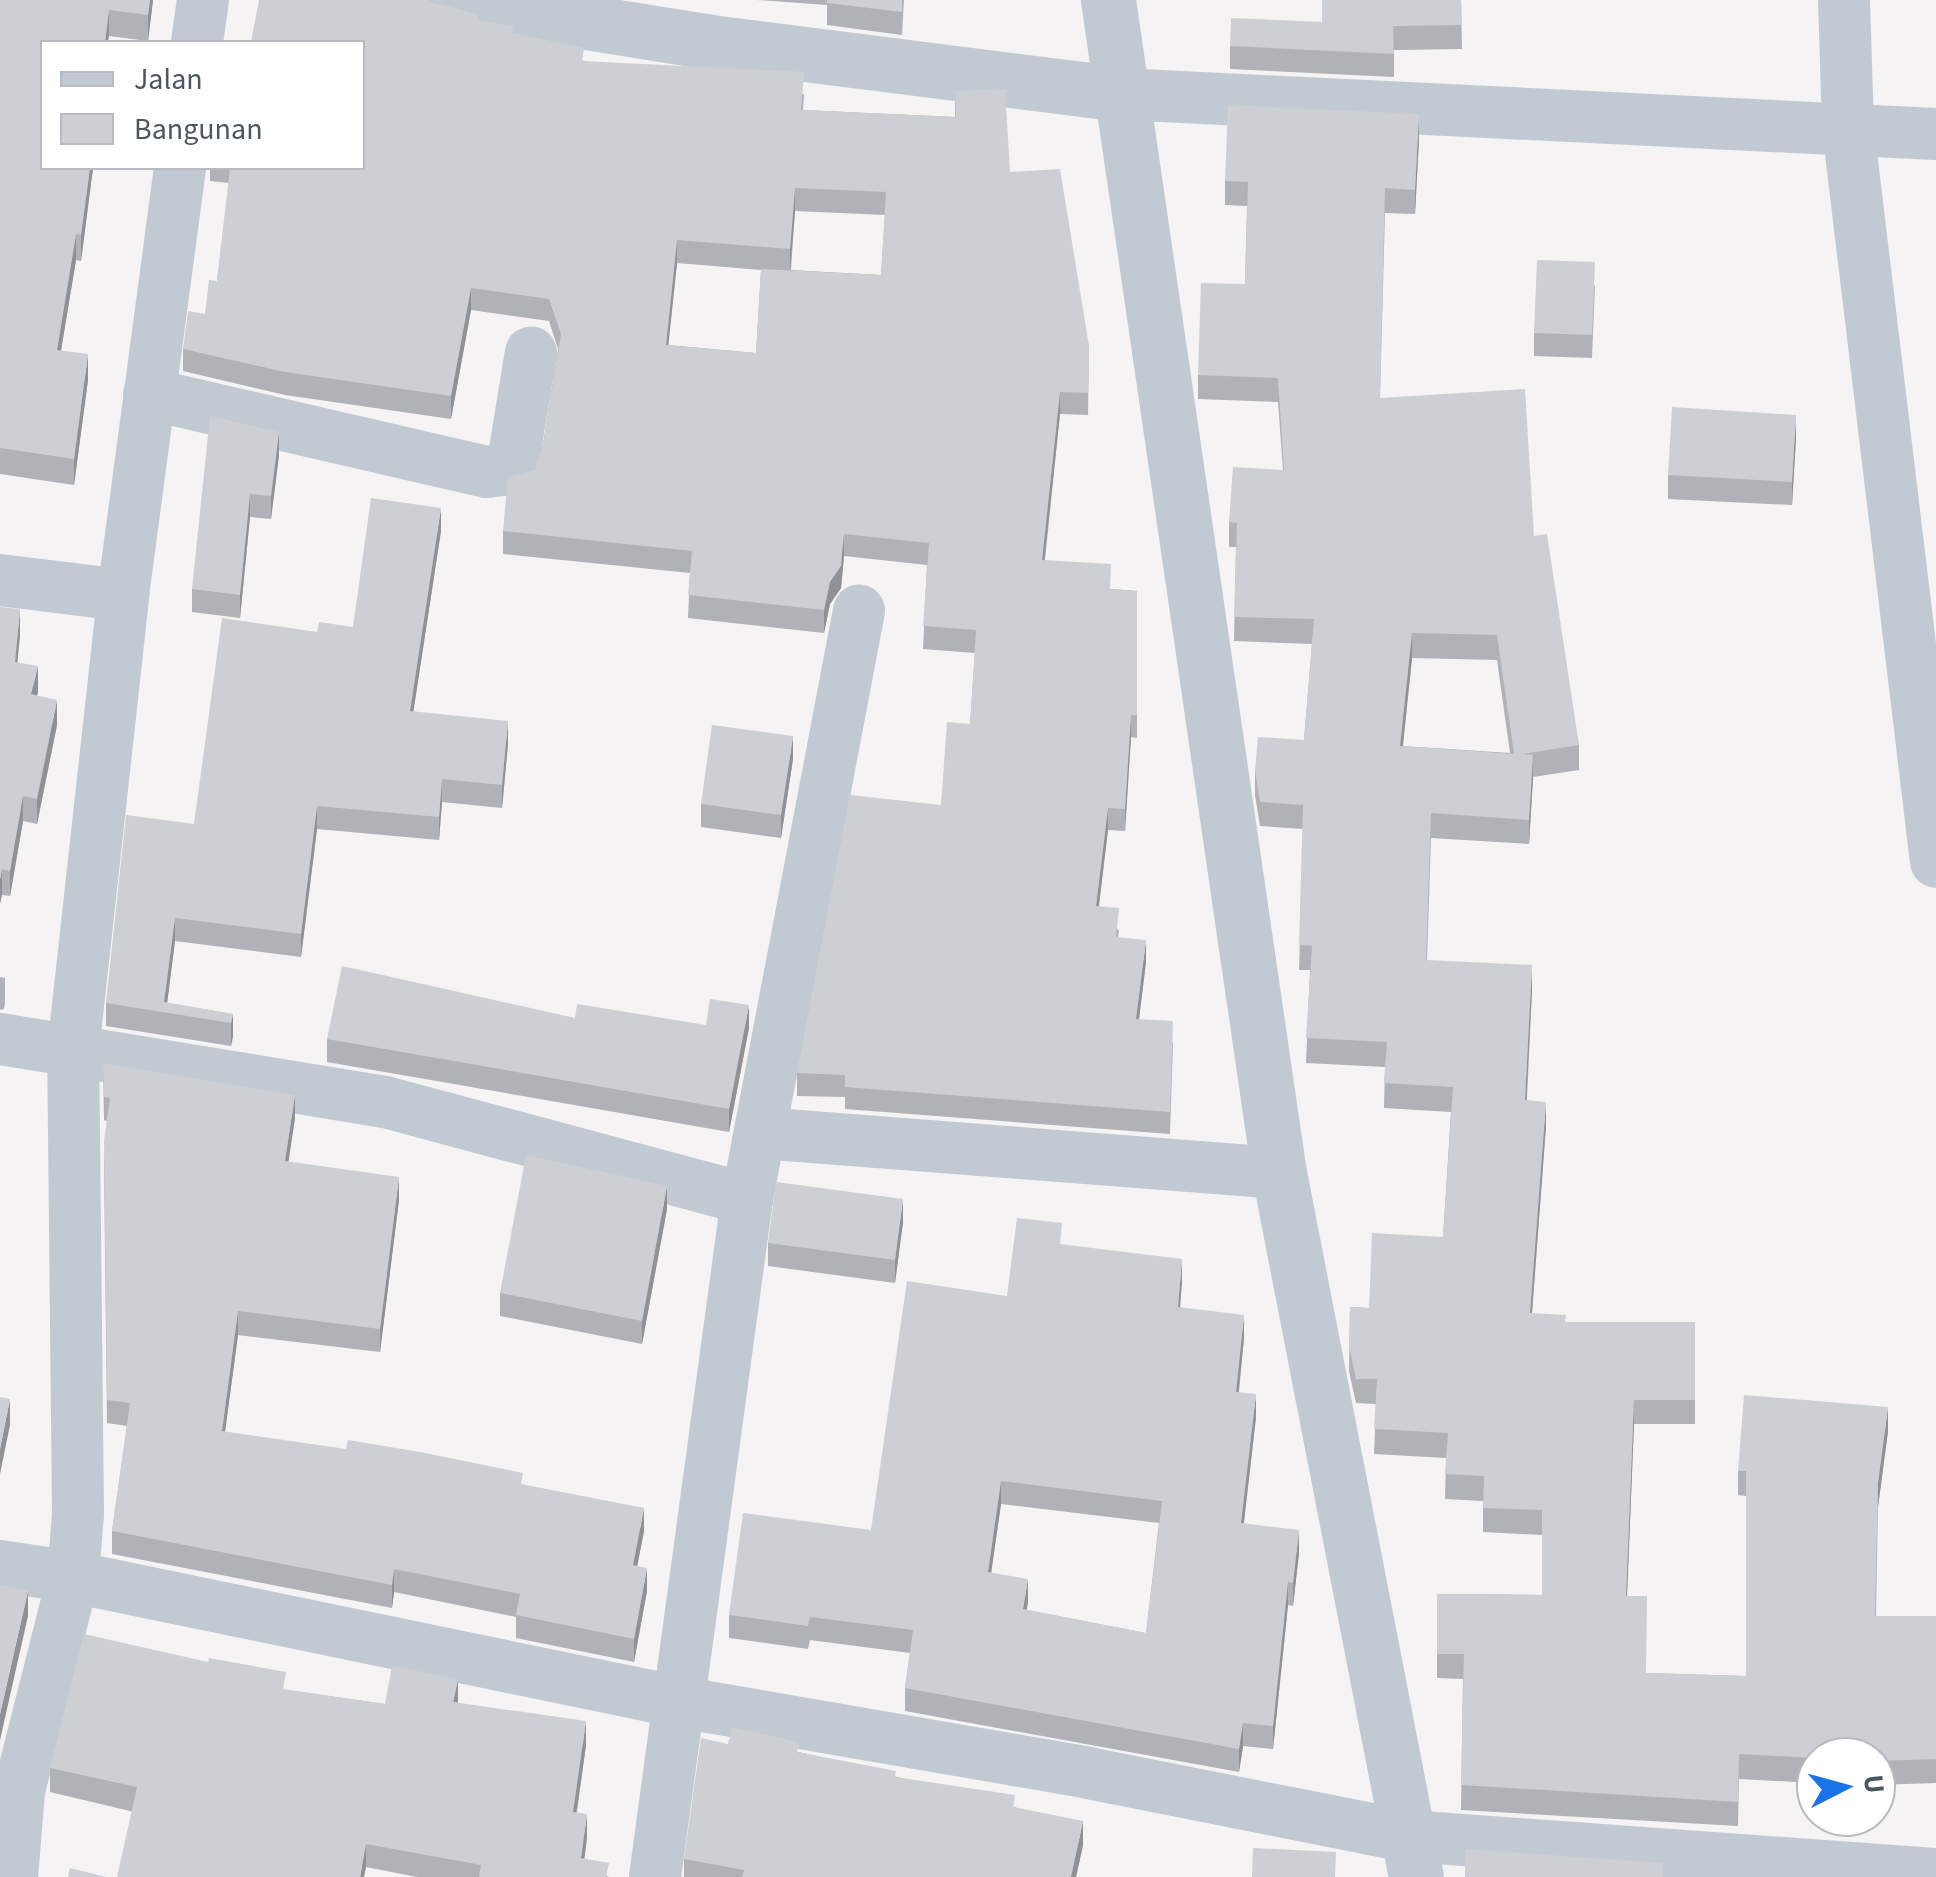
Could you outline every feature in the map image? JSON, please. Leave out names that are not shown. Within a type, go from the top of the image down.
[{"type":"street","points":[[197,40],[203,0]]},
{"type":"street","points":[[449,0],[710,42],[1121,94],[1936,134]]},
{"type":"street","points":[[1108,0],[1279,1172],[1412,1856]]},
{"type":"street","points":[[1844,0],[1848,128],[1936,862]]},
{"type":"street","points":[[12,1877],[10,1789],[73,1577],[78,1514],[74,1051],[123,595],[180,170]]},
{"type":"street","points":[[149,394],[487,472],[503,470],[514,462],[531,352]]},
{"type":"street","points":[[0,580],[123,595]]},
{"type":"street","points":[[655,1877],[747,1200],[859,611]]},
{"type":"street","points":[[0,1038],[385,1102],[747,1200]]},
{"type":"street","points":[[760,1133],[1279,1172]]},
{"type":"street","points":[[0,1566],[73,1577],[679,1702],[1088,1773],[1412,1856],[1936,1874]]},
{"type":"building","points":[[0,0],[150,0],[148,15],[109,10],[105,40],[40,40],[40,170],[90,170],[81,235],[76,234],[57,350],[88,354],[74,459],[0,448]]},
{"type":"building","points":[[259,0],[428,0],[478,14],[478,20],[513,26],[512,33],[584,48],[582,61],[804,72],[801,110],[956,117],[955,91],[1005,89],[1010,172],[1060,169],[1089,346],[1088,393],[1060,392],[1042,560],[1111,564],[1110,589],[1137,591],[1137,715],[1131,715],[1125,809],[1108,808],[1096,906],[1119,908],[1116,937],[1146,940],[1136,1019],[1173,1021],[1170,1112],[845,1087],[845,1075],[797,1073],[850,795],[941,805],[947,722],[970,724],[976,630],[923,626],[929,543],[844,534],[841,566],[830,582],[824,610],[688,595],[692,551],[503,531],[508,477],[534,470],[543,444],[561,334],[549,299],[471,288],[451,396],[285,372],[183,349],[188,311],[205,314],[209,280],[217,281],[230,170],[365,170],[365,40],[251,40]],"holes":[[[795,188],[886,192],[881,275],[761,269],[756,353],[666,345],[677,240],[790,249]]]},
{"type":"building","points":[[902,0],[902,12],[827,3]]},
{"type":"building","points":[[1322,0],[1461,0],[1462,25],[1393,26],[1394,54],[1230,46],[1231,18],[1322,22]]},
{"type":"building","points":[[1228,105],[1419,114],[1415,190],[1385,188],[1380,398],[1525,389],[1534,536],[1547,534],[1579,745],[1523,754],[1533,755],[1529,820],[1431,813],[1426,960],[1532,965],[1525,1100],[1546,1102],[1530,1313],[1566,1315],[1565,1322],[1695,1322],[1695,1400],[1634,1400],[1626,1596],[1647,1596],[1646,1673],[1746,1676],[1746,1471],[1738,1471],[1744,1395],[1888,1407],[1878,1483],[1875,1616],[1936,1616],[1936,1759],[1896,1760],[1896,1737],[1796,1737],[1796,1757],[1739,1754],[1738,1802],[1461,1785],[1464,1654],[1437,1654],[1437,1594],[1542,1595],[1542,1510],[1483,1508],[1484,1476],[1445,1474],[1448,1433],[1374,1429],[1377,1379],[1356,1379],[1349,1346],[1350,1307],[1369,1308],[1372,1233],[1443,1237],[1453,1087],[1384,1083],[1387,1042],[1306,1038],[1312,946],[1299,945],[1303,805],[1260,802],[1255,770],[1258,737],[1304,740],[1314,619],[1234,617],[1237,523],[1229,522],[1233,467],[1284,470],[1278,378],[1198,375],[1201,283],[1245,284],[1248,182],[1225,181]],"holes":[[[1412,633],[1497,635],[1514,754],[1400,746]]]},
{"type":"building","points":[[1537,260],[1595,262],[1592,335],[1534,333]]},
{"type":"building","points":[[1672,407],[1796,415],[1792,482],[1668,475]]},
{"type":"building","points":[[210,416],[279,432],[271,496],[250,494],[240,595],[192,589]]},
{"type":"building","points":[[371,498],[441,508],[410,711],[508,721],[502,785],[442,779],[439,817],[317,806],[301,934],[175,918],[164,1002],[233,1014],[231,1023],[106,1003],[126,815],[194,824],[222,618],[317,632],[319,622],[353,627]]},
{"type":"building","points":[[0,607],[20,609],[15,662],[38,666],[31,694],[57,700],[37,799],[23,796],[10,871],[2,869],[0,879]]},
{"type":"building","points":[[712,725],[793,736],[781,815],[701,804]]},
{"type":"building","points":[[342,966],[575,1018],[577,1004],[706,1025],[710,999],[749,1005],[729,1109],[327,1039]]},
{"type":"building","points":[[103,1063],[295,1095],[285,1161],[399,1177],[380,1329],[238,1311],[222,1431],[346,1449],[348,1440],[420,1452],[523,1473],[521,1484],[644,1508],[633,1565],[647,1568],[634,1639],[516,1615],[520,1594],[394,1569],[392,1585],[112,1531],[130,1403],[107,1400],[104,1141],[110,1098],[104,1097]]},
{"type":"building","points":[[526,1155],[667,1186],[642,1321],[500,1293]]},
{"type":"building","points":[[776,1182],[903,1199],[895,1260],[768,1243]]},
{"type":"building","points":[[1017,1218],[1062,1223],[1060,1244],[1182,1259],[1178,1307],[1244,1315],[1236,1392],[1256,1394],[1241,1523],[1299,1530],[1293,1583],[1288,1582],[1273,1726],[1243,1723],[1239,1749],[905,1688],[913,1630],[810,1617],[808,1626],[729,1615],[743,1513],[871,1530],[907,1281],[1007,1296]],"holes":[[[1001,1481],[1162,1501],[1146,1633],[1023,1609],[1028,1579],[988,1572]]]},
{"type":"building","points":[[0,1397],[10,1399],[0,1449]]},
{"type":"building","points":[[0,1585],[28,1591],[0,1714]]},
{"type":"building","points":[[84,1634],[208,1662],[209,1658],[286,1672],[283,1689],[385,1704],[392,1666],[458,1679],[453,1702],[586,1721],[573,1812],[587,1814],[581,1858],[609,1863],[606,1877],[479,1877],[481,1865],[366,1844],[360,1877],[117,1877],[137,1787],[50,1768]]},
{"type":"building","points":[[732,1727],[799,1742],[797,1752],[896,1771],[895,1777],[1015,1795],[1013,1807],[1083,1821],[1071,1877],[742,1877],[744,1870],[684,1859],[701,1738],[728,1744]]},
{"type":"building","points":[[1253,1848],[1336,1852],[1335,1877],[1252,1877]]},
{"type":"building","points":[[1465,1849],[1663,1863],[1663,1877],[1465,1877]]},
{"type":"building","points":[[70,1868],[106,1877],[68,1877]]}]
